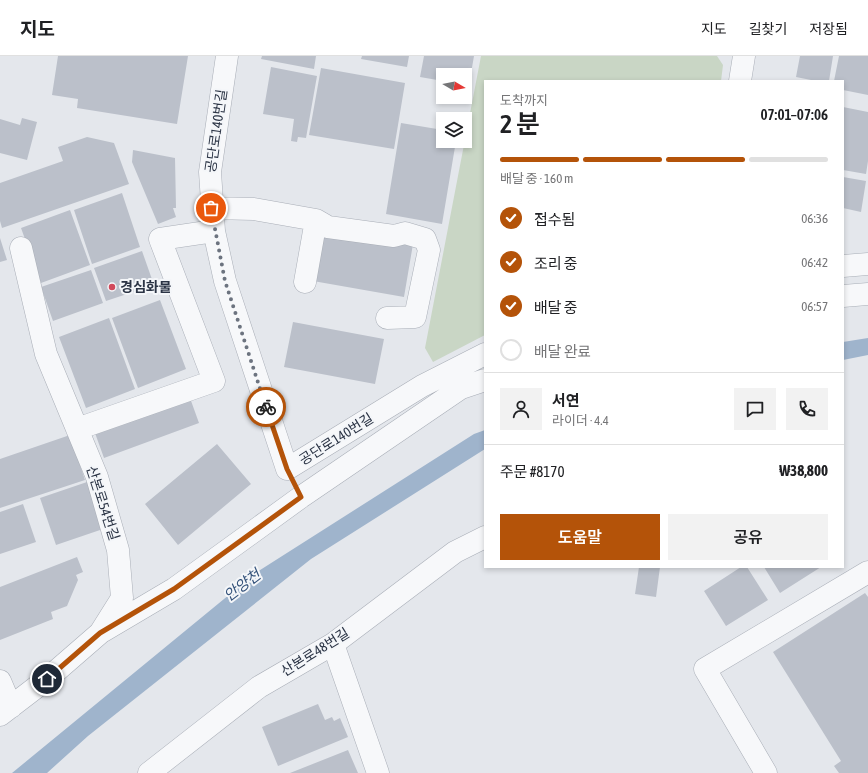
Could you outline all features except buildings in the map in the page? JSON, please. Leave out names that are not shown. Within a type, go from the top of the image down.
[{"type":"street","name":"공단로140번길","points":[[227,56],[210,172],[211,208],[214,230],[225,281],[287,469],[422,386],[484,355]]},
{"type":"street","points":[[740,80],[744,56]]},
{"type":"street","points":[[211,208],[254,209],[316,220],[328,227],[394,236],[405,233],[425,239],[429,250],[415,317],[387,318]]},
{"type":"street","points":[[305,282],[316,220]]},
{"type":"street","points":[[77,429],[214,381],[160,240],[214,230]]},
{"type":"street","name":"산본로54번길","points":[[5,711],[47,679],[100,633],[122,598],[118,550],[97,477],[46,354],[21,248]]},
{"type":"street","points":[[844,266],[868,264]]},
{"type":"street","points":[[844,296],[868,294]]},
{"type":"street","points":[[100,633],[174,589],[301,497],[461,388],[484,380]]},
{"type":"street","points":[[287,469],[301,497]]},
{"type":"street","name":"산본로48번길","points":[[149,773],[259,686],[332,644],[455,552],[484,538]]},
{"type":"street","points":[[766,773],[705,669],[868,572]]},
{"type":"street","points":[[332,644],[378,773]]},
{"type":"street","points":[[0,681],[5,711]]},
{"type":"green space","points":[[481,56],[717,56],[723,65],[721,80],[484,80],[484,336],[433,362],[425,348],[463,148],[472,148],[472,112],[470,112]]},
{"type":"water","points":[[868,338],[868,355],[844,360],[844,342]]},
{"type":"water","name":"안양천","points":[[484,430],[484,450],[311,559],[88,736],[47,773],[12,773],[257,572],[474,434]]},
{"type":"way so far","points":[[211,208],[225,281],[266,407]]},
{"type":"place","name":"경심화물","points":[[112,287]]},
{"type":"route","points":[[47,679],[100,633],[174,589],[301,497],[287,469],[266,407]]}]
